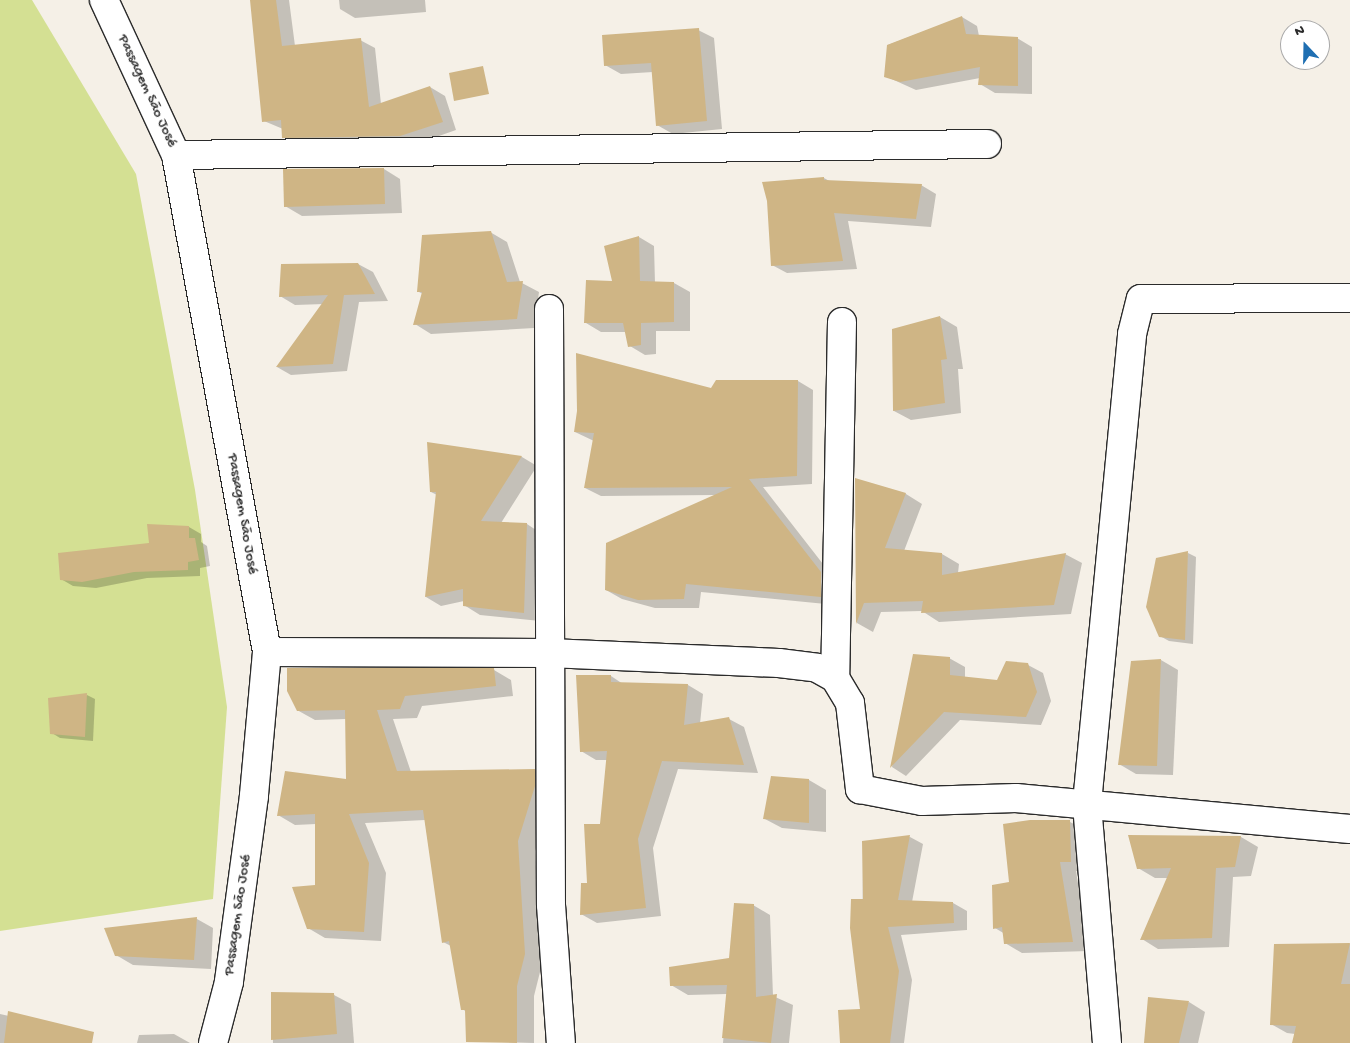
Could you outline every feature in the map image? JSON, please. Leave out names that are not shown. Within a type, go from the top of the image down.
[{"type":"street","name":"Passagem São José","points":[[111,4],[176,155],[268,652],[254,796],[230,972],[213,1043]]},
{"type":"street","points":[[176,155],[988,144]]},
{"type":"street","points":[[1107,1043],[1087,803],[1132,334],[1141,299],[1350,298]]},
{"type":"street","points":[[549,309],[549,653],[552,905],[561,1043]]},
{"type":"street","points":[[835,678],[842,322]]},
{"type":"street","points":[[268,652],[549,653],[779,663],[817,668],[835,678],[850,703],[860,790],[922,801],[1016,798],[1087,803],[1350,829]]},
{"type":"green space","points":[[0,0],[32,0],[136,174],[195,490],[227,707],[213,899],[0,931]]},
{"type":"building","points":[[250,0],[276,0],[282,46],[361,38],[369,107],[430,86],[443,122],[400,136],[282,138],[281,120],[262,122]]},
{"type":"building","points":[[962,16],[966,34],[1018,37],[1018,86],[978,85],[980,67],[900,82],[884,77],[887,45]]},
{"type":"building","points":[[699,28],[707,121],[656,126],[651,63],[604,66],[602,35]]},
{"type":"building","points":[[483,66],[489,94],[454,101],[449,73]]},
{"type":"building","points":[[384,168],[385,204],[284,207],[283,169]]},
{"type":"building","points":[[824,177],[824,180],[922,184],[916,219],[834,213],[843,261],[771,266],[767,201],[762,182]]},
{"type":"building","points":[[491,231],[507,282],[523,281],[517,319],[413,325],[422,292],[417,292],[422,235]]},
{"type":"building","points":[[639,236],[640,281],[674,282],[674,322],[641,323],[641,345],[628,347],[623,323],[584,323],[586,280],[612,281],[604,246]]},
{"type":"building","points":[[358,263],[375,294],[344,295],[333,364],[276,367],[328,295],[279,297],[281,264]]},
{"type":"building","points":[[940,316],[947,359],[941,360],[945,403],[893,411],[892,329]]},
{"type":"building","points":[[576,353],[711,388],[716,380],[798,380],[797,476],[749,479],[821,572],[821,597],[686,584],[684,599],[638,600],[605,590],[606,543],[732,487],[584,488],[594,433],[574,432],[577,411]]},
{"type":"building","points":[[427,442],[522,456],[481,521],[527,523],[524,613],[463,606],[463,589],[425,597],[436,492],[430,492]]},
{"type":"building","points":[[855,478],[906,493],[885,548],[942,553],[942,575],[1066,553],[1054,605],[921,613],[923,601],[864,603],[856,624]]},
{"type":"building","points":[[147,524],[189,526],[189,538],[195,538],[199,560],[188,562],[188,570],[134,572],[82,582],[60,580],[58,553],[149,543]]},
{"type":"building","points":[[1188,551],[1185,640],[1159,637],[1146,607],[1156,558]]},
{"type":"building","points":[[913,654],[950,657],[950,675],[997,680],[1006,661],[1028,663],[1037,692],[1026,717],[944,712],[890,768]]},
{"type":"building","points":[[1161,659],[1157,766],[1118,765],[1131,661]]},
{"type":"building","points":[[287,668],[494,668],[496,686],[405,696],[400,709],[377,710],[397,771],[535,769],[535,786],[518,841],[525,954],[517,986],[517,1043],[466,1042],[465,1010],[461,1010],[449,941],[442,943],[423,810],[349,814],[369,863],[364,932],[307,929],[292,887],[315,885],[315,814],[277,816],[285,771],[346,779],[345,710],[297,711],[287,691]]},
{"type":"building","points":[[576,675],[611,675],[611,682],[688,684],[684,725],[729,717],[744,765],[662,761],[638,839],[646,908],[580,915],[581,883],[587,883],[584,824],[600,824],[607,751],[580,752]]},
{"type":"building","points":[[87,693],[85,737],[50,734],[48,698]]},
{"type":"building","points":[[771,776],[809,779],[809,823],[763,819]]},
{"type":"building","points":[[1030,820],[1070,820],[1071,862],[1060,862],[1073,942],[1004,944],[1002,927],[993,929],[992,885],[1009,882],[1003,824]]},
{"type":"building","points":[[910,835],[898,900],[953,902],[954,923],[888,927],[899,971],[890,1043],[840,1043],[838,1010],[860,1009],[850,928],[851,899],[863,899],[862,841]]},
{"type":"building","points":[[1128,835],[1241,836],[1235,867],[1216,868],[1212,938],[1140,940],[1171,868],[1137,869]]},
{"type":"building","points":[[734,903],[754,904],[756,997],[777,994],[771,1043],[722,1038],[727,985],[670,986],[669,967],[729,958]]},
{"type":"building","points":[[197,917],[194,960],[115,956],[104,928]]},
{"type":"building","points":[[1350,943],[1341,984],[1350,984],[1350,1043],[1292,1043],[1296,1026],[1270,1025],[1274,944]]},
{"type":"building","points":[[271,992],[334,993],[337,1034],[271,1040]]},
{"type":"building","points":[[1148,997],[1189,1001],[1179,1043],[1144,1043]]},
{"type":"building","points":[[8,1011],[94,1032],[92,1043],[4,1043]]}]
